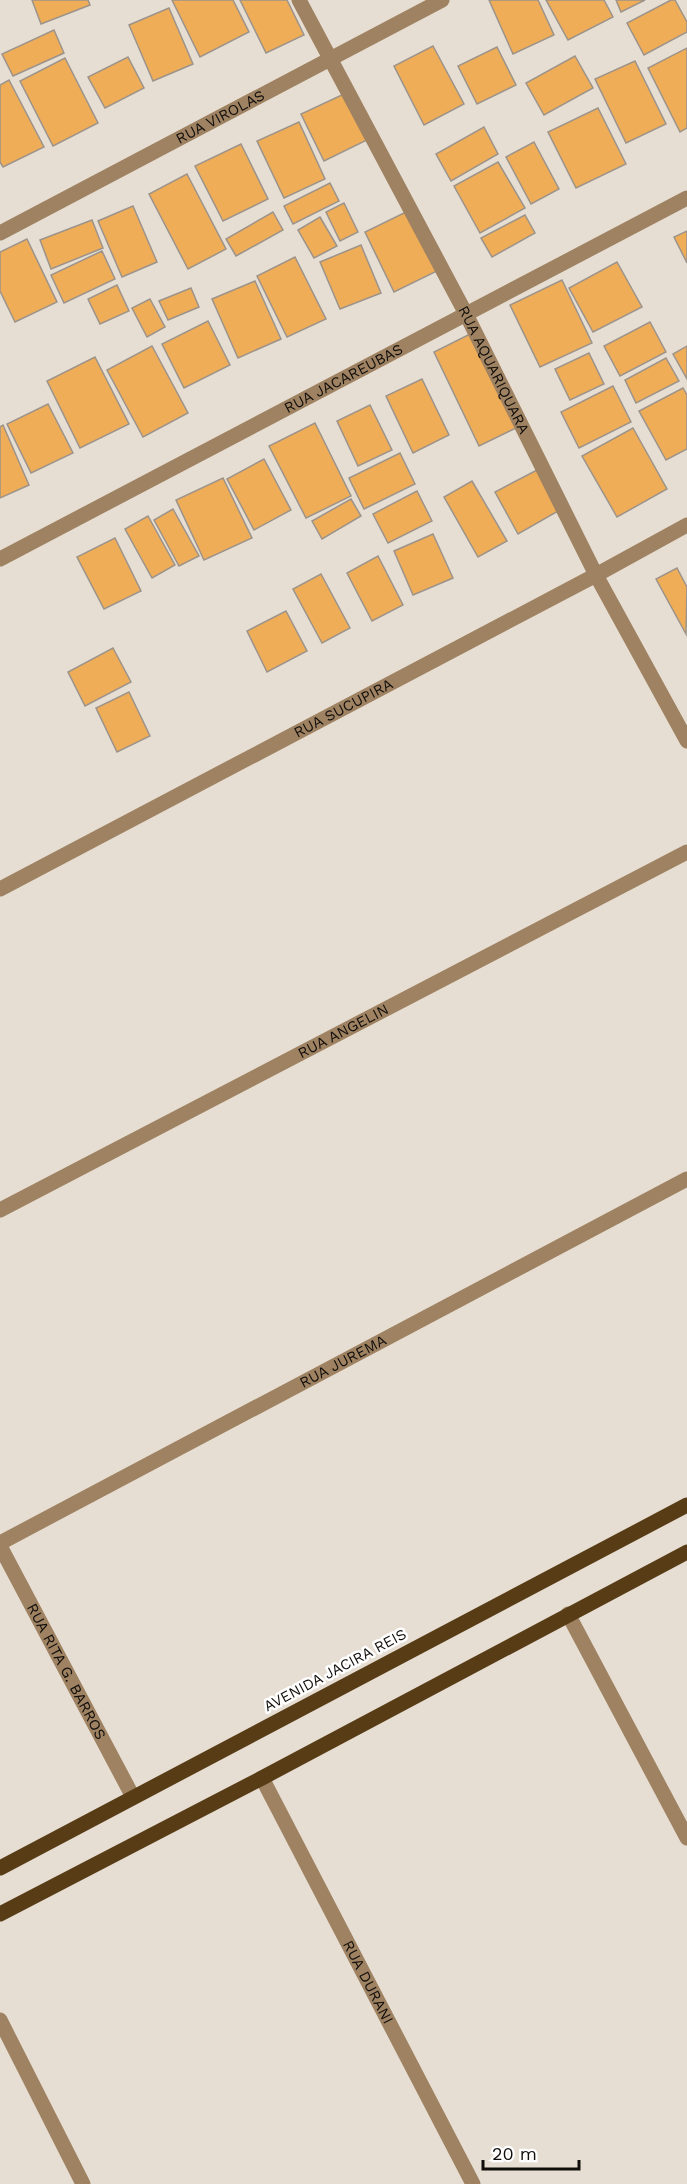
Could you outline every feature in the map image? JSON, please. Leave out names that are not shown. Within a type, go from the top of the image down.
[{"type":"main road","name":"AVENIDA JACIRA REIS","points":[[0,1868],[687,1505]]},
{"type":"main road","points":[[0,1914],[262,1778],[687,1552]]},
{"type":"street","name":"RUA AQUARIQUARA","points":[[299,0],[466,314],[596,575],[687,741]]},
{"type":"street","name":"RUA VIROLAS","points":[[0,233],[442,0]]},
{"type":"street","name":"RUA JACAREUBAS","points":[[0,559],[687,198]]},
{"type":"street","name":"RUA SUCUPIRA","points":[[0,889],[687,525]]},
{"type":"street","name":"RUA ANGELIN","points":[[0,1210],[687,852]]},
{"type":"street","name":"RUA JUREMA","points":[[0,1545],[687,1179]]},
{"type":"street","name":"RUA RITA G. BARROS","points":[[0,1545],[133,1797]]},
{"type":"street","points":[[568,1614],[687,1838]]},
{"type":"street","name":"RUA DURANI","points":[[262,1778],[473,2184]]},
{"type":"street","points":[[0,2020],[83,2184]]},
{"type":"building","points":[[32,0],[88,0],[90,5],[41,24]]},
{"type":"building","points":[[172,0],[233,0],[249,32],[200,57]]},
{"type":"building","points":[[240,0],[287,0],[304,35],[266,53]]},
{"type":"building","points":[[489,0],[538,0],[554,35],[513,54]]},
{"type":"building","points":[[546,0],[604,0],[613,17],[568,40]]},
{"type":"building","points":[[616,0],[645,0],[621,12]]},
{"type":"building","points":[[675,0],[687,22],[687,32],[644,55],[627,23]]},
{"type":"building","points":[[169,8],[193,64],[153,81],[129,25]]},
{"type":"building","points":[[54,30],[64,53],[13,76],[2,54]]},
{"type":"building","points":[[433,46],[464,104],[424,125],[394,66]]},
{"type":"building","points":[[497,47],[516,85],[477,104],[458,66]]},
{"type":"building","points":[[687,48],[687,128],[680,132],[648,68]]},
{"type":"building","points":[[575,56],[593,88],[544,115],[526,83]]},
{"type":"building","points":[[128,57],[144,88],[105,108],[88,77]]},
{"type":"building","points":[[65,58],[98,123],[53,146],[20,81]]},
{"type":"building","points":[[635,61],[666,124],[626,143],[595,79]]},
{"type":"building","points":[[9,80],[44,147],[3,167],[0,162],[0,85]]},
{"type":"building","points":[[344,94],[367,140],[324,161],[301,114]]},
{"type":"building","points":[[598,108],[626,164],[576,188],[548,132]]},
{"type":"building","points":[[299,122],[325,179],[284,198],[257,141]]},
{"type":"building","points":[[484,127],[498,154],[451,181],[436,154]]},
{"type":"building","points":[[534,142],[559,189],[531,204],[506,157]]},
{"type":"building","points":[[241,144],[268,199],[223,221],[195,166]]},
{"type":"building","points":[[498,162],[525,208],[480,233],[454,186]]},
{"type":"building","points":[[187,174],[226,249],[188,269],[149,194]]},
{"type":"building","points":[[330,183],[339,201],[293,224],[284,206]]},
{"type":"building","points":[[344,203],[358,232],[340,241],[326,212]]},
{"type":"building","points":[[133,206],[157,262],[122,277],[98,221]]},
{"type":"building","points":[[408,211],[437,271],[394,292],[365,232]]},
{"type":"building","points":[[273,212],[283,230],[236,256],[226,239]]},
{"type":"building","points":[[525,215],[535,233],[492,257],[481,238]]},
{"type":"building","points":[[320,217],[337,246],[314,258],[298,230]]},
{"type":"building","points":[[92,220],[103,248],[51,269],[40,240]]},
{"type":"building","points":[[687,231],[687,263],[674,237]]},
{"type":"building","points":[[27,239],[57,302],[15,322],[0,291],[0,252]]},
{"type":"building","points":[[361,245],[381,293],[340,309],[320,262]]},
{"type":"building","points":[[102,251],[115,279],[64,303],[51,275]]},
{"type":"building","points":[[295,257],[326,319],[287,337],[257,276]]},
{"type":"building","points":[[617,262],[642,307],[593,332],[569,288]]},
{"type":"building","points":[[562,280],[592,343],[540,367],[510,305]]},
{"type":"building","points":[[255,281],[281,339],[238,358],[212,299]]},
{"type":"building","points":[[117,285],[129,311],[100,324],[88,299]]},
{"type":"building","points":[[191,288],[199,307],[168,320],[159,301]]},
{"type":"building","points":[[150,299],[165,327],[147,337],[132,308]]},
{"type":"building","points":[[208,321],[230,365],[184,388],[162,344]]},
{"type":"building","points":[[650,322],[666,352],[620,376],[604,346]]},
{"type":"building","points":[[470,334],[516,428],[479,446],[434,352]]},
{"type":"building","points":[[152,346],[188,413],[143,437],[107,370]]},
{"type":"building","points":[[687,346],[687,379],[673,354]]},
{"type":"building","points":[[589,353],[604,384],[570,400],[555,369]]},
{"type":"building","points":[[95,357],[129,424],[80,448],[47,381]]},
{"type":"building","points":[[666,358],[679,381],[636,403],[625,380]]},
{"type":"building","points":[[422,379],[449,435],[413,453],[386,396]]},
{"type":"building","points":[[613,386],[631,422],[579,448],[561,412]]},
{"type":"building","points":[[683,388],[687,395],[687,449],[666,460],[639,411]]},
{"type":"building","points":[[48,404],[73,453],[31,473],[7,424]]},
{"type":"building","points":[[370,405],[392,450],[358,466],[337,421]]},
{"type":"building","points":[[315,423],[351,496],[306,518],[269,446]]},
{"type":"building","points":[[3,425],[29,485],[0,498],[0,427]]},
{"type":"building","points":[[633,428],[667,489],[617,517],[582,456]]},
{"type":"building","points":[[400,453],[415,484],[364,509],[349,478]]},
{"type":"building","points":[[264,459],[291,510],[254,530],[227,479]]},
{"type":"building","points":[[537,470],[560,510],[518,534],[495,492]]},
{"type":"building","points":[[223,478],[252,538],[204,560],[176,500]]},
{"type":"building","points":[[472,481],[507,541],[478,557],[444,497]]},
{"type":"building","points":[[417,491],[432,521],[388,543],[373,514]]},
{"type":"building","points":[[351,499],[361,516],[322,539],[312,521]]},
{"type":"building","points":[[173,509],[199,556],[179,566],[154,520]]},
{"type":"building","points":[[148,516],[175,565],[152,578],[125,529]]},
{"type":"building","points":[[433,534],[453,578],[413,595],[394,551]]},
{"type":"building","points":[[115,538],[141,591],[104,609],[77,557]]},
{"type":"building","points":[[378,556],[403,605],[372,621],[347,573]]},
{"type":"building","points":[[677,568],[687,587],[686,634],[656,579]]},
{"type":"building","points":[[321,574],[350,628],[322,643],[293,589]]},
{"type":"building","points":[[286,611],[307,651],[267,672],[247,631]]},
{"type":"building","points":[[113,648],[131,682],[85,706],[68,672]]},
{"type":"building","points":[[129,692],[150,736],[117,752],[96,708]]}]
